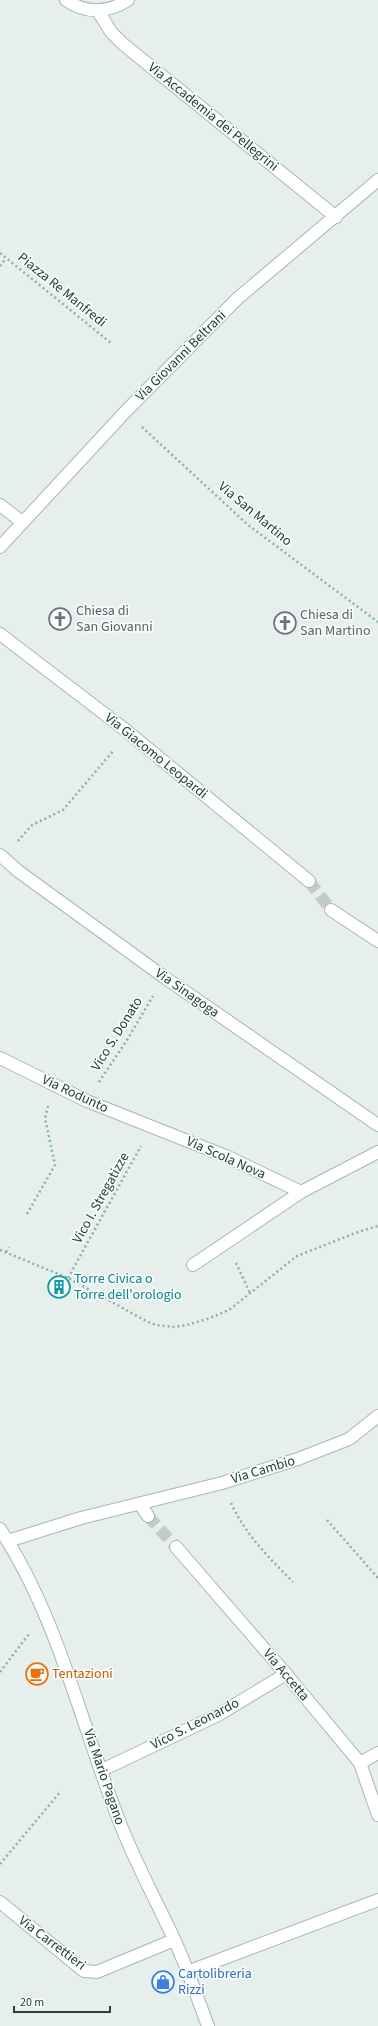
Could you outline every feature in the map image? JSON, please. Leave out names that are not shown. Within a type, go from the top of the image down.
[{"type":"street","points":[[66,0],[83,9],[98,11],[112,9],[128,0]]},
{"type":"street","name":"Via Accademia dei Pellegrini","points":[[98,11],[111,32],[123,44],[336,217]]},
{"type":"street","name":"Via Giovanni Beltrani","points":[[0,547],[126,411],[238,298],[336,217],[378,180]]},
{"type":"street","points":[[0,505],[22,522]]},
{"type":"street","name":"Via Giacomo Leopardi","points":[[0,634],[129,733],[309,881]]},
{"type":"street","name":"Via Sinagoga","points":[[2,857],[164,977],[378,1125]]},
{"type":"street","points":[[331,910],[378,941]]},
{"type":"street","name":"Via Rodunto","points":[[0,1058],[87,1101],[151,1128]]},
{"type":"street","name":"Via Scola Nova","points":[[151,1128],[228,1157],[301,1192]]},
{"type":"street","points":[[193,1265],[301,1192],[378,1152]]},
{"type":"street","name":"Via Cambio","points":[[8,1541],[80,1518],[222,1483],[298,1459],[348,1439],[378,1416]]},
{"type":"street","points":[[140,1504],[148,1516]]},
{"type":"street","name":"Via Mario Pagano","points":[[0,1529],[8,1541],[44,1613],[74,1690],[131,1853],[174,1940],[208,2026]]},
{"type":"street","name":"Via Accetta","points":[[176,1547],[286,1674],[360,1763],[378,1815]]},
{"type":"street","name":"Vico S. Leonardo","points":[[102,1770],[218,1715],[286,1674]]},
{"type":"street","points":[[360,1763],[378,1753]]},
{"type":"street","points":[[187,1972],[378,1900]]},
{"type":"street","name":"Via Carrettieri","points":[[0,1902],[84,1971],[97,1972],[174,1940]]},
{"type":"path","name":"Piazza Re Manfredi","points":[[0,253],[111,343]]},
{"type":"path","points":[[0,266],[6,258]]},
{"type":"path","name":"Via San Martino","points":[[126,411],[248,525],[378,622]]},
{"type":"path","points":[[2,857],[32,826],[63,810],[129,733]]},
{"type":"path","name":"Vico S. Donato","points":[[87,1101],[127,1040],[164,977]]},
{"type":"path","points":[[27,1214],[55,1164],[45,1112],[58,1087]]},
{"type":"path","name":"Vico I. Stregatizze","points":[[68,1278],[151,1128]]},
{"type":"path","points":[[358,1232],[378,1226]]},
{"type":"path","points":[[226,1243],[250,1293]]},
{"type":"path","points":[[6,1252],[9,1247]]},
{"type":"path","points":[[0,1250],[24,1260]]},
{"type":"path","points":[[222,1483],[238,1519],[263,1552],[293,1582]]},
{"type":"path","points":[[327,1520],[378,1578]]},
{"type":"path","points":[[0,1672],[44,1613]]},
{"type":"path","points":[[0,1864],[61,1791]]},
{"type":"tunnel","points":[[309,881],[331,910]]},
{"type":"tunnel","points":[[148,1516],[176,1547]]},
{"type":"place","name":"Chiesa di San Giovanni","points":[[60,619]]},
{"type":"place","name":"Chiesa di San Martino","points":[[285,623]]},
{"type":"place","name":"Torre Civica o Torre dell'orologio","points":[[59,1287]]},
{"type":"place","name":"Tentazioni","points":[[37,1674]]},
{"type":"place","name":"Cartolibreria Rizzi","points":[[163,1982]]}]
